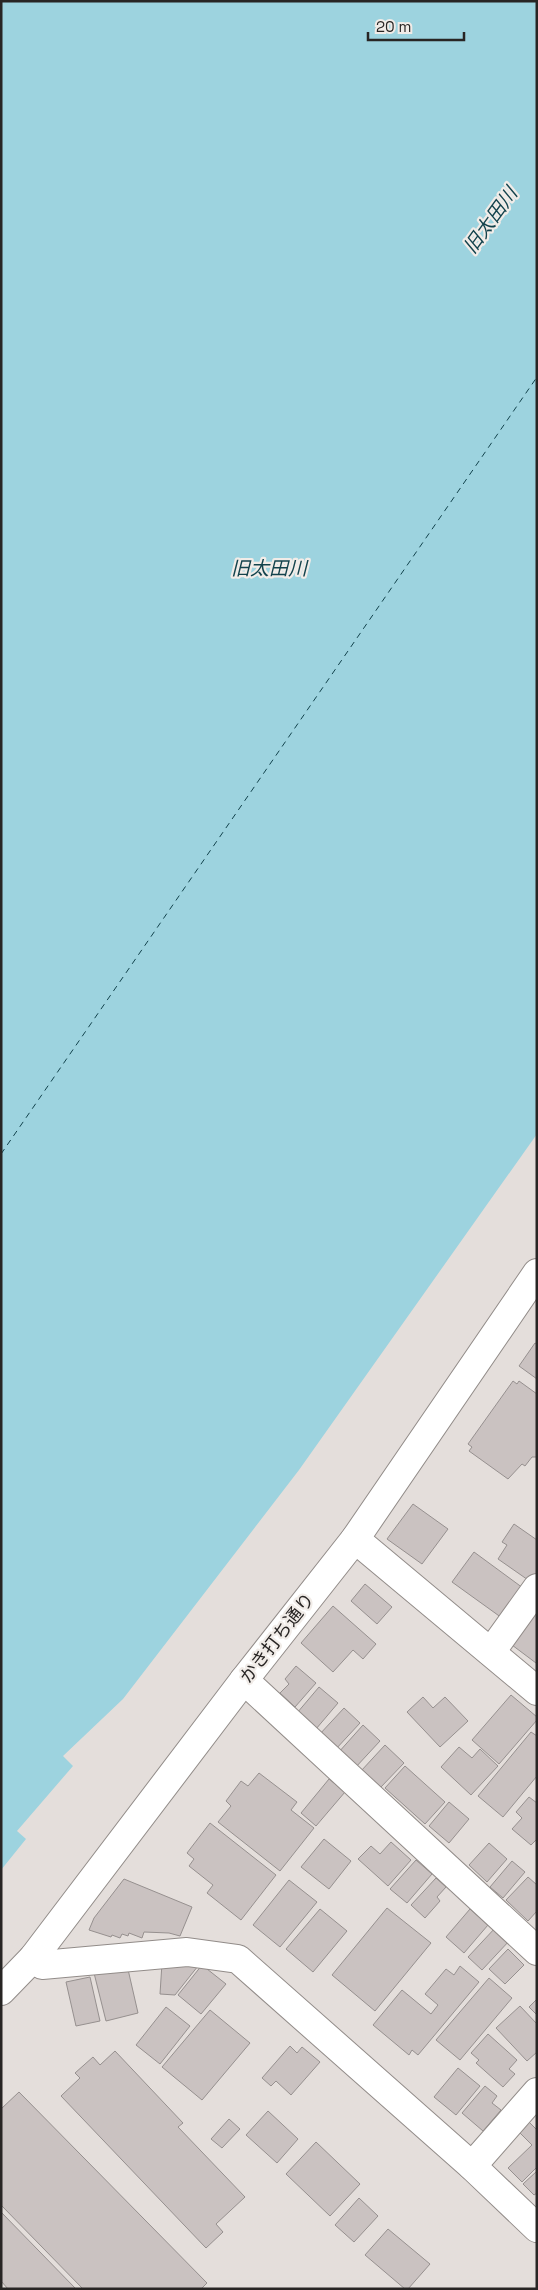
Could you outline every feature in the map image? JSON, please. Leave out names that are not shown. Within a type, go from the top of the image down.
[{"type":"street","name":"かき打ち通り","points":[[1,1991],[33,1958],[244,1680],[355,1539],[537,1273]]},
{"type":"street","points":[[355,1539],[537,1691]]},
{"type":"street","points":[[491,1652],[537,1588]]},
{"type":"street","points":[[244,1680],[537,1951]]},
{"type":"street","points":[[33,1958],[42,1965],[187,1952],[238,1959],[472,2166],[537,2228]]},
{"type":"street","points":[[472,2166],[537,2092]]},
{"type":"water","name":"旧太田川","points":[[1,1],[537,1],[537,1134],[299,1470],[123,1699],[63,1756],[73,1766],[17,1831],[26,1839],[1,1870]]},
{"type":"building","points":[[535,1343],[537,1344],[537,1379],[519,1366]]},
{"type":"building","points":[[513,1381],[517,1384],[519,1381],[537,1394],[537,1457],[532,1457],[525,1466],[522,1464],[508,1479],[469,1451],[472,1447],[468,1444]]},
{"type":"building","points":[[413,1504],[448,1529],[422,1564],[387,1539]]},
{"type":"building","points":[[514,1524],[537,1540],[537,1574],[531,1582],[498,1559],[507,1545],[502,1542]]},
{"type":"building","points":[[474,1552],[523,1588],[502,1618],[452,1582]]},
{"type":"building","points":[[365,1584],[392,1607],[377,1624],[351,1601]]},
{"type":"building","points":[[537,1603],[537,1662],[536,1663],[508,1642]]},
{"type":"building","points":[[333,1606],[376,1644],[363,1659],[353,1650],[333,1672],[301,1643]]},
{"type":"building","points":[[296,1666],[316,1683],[295,1707],[280,1693],[289,1684],[285,1679]]},
{"type":"building","points":[[319,1687],[338,1703],[316,1729],[297,1713]]},
{"type":"building","points":[[511,1695],[537,1717],[537,1720],[499,1764],[472,1740]]},
{"type":"building","points":[[423,1697],[433,1708],[445,1697],[468,1721],[440,1747],[407,1712]]},
{"type":"building","points":[[344,1708],[360,1723],[335,1750],[319,1735]]},
{"type":"building","points":[[363,1725],[380,1741],[355,1768],[338,1753]]},
{"type":"building","points":[[531,1732],[537,1736],[537,1776],[503,1817],[478,1796]]},
{"type":"building","points":[[385,1745],[404,1763],[380,1788],[361,1771]]},
{"type":"building","points":[[459,1747],[472,1758],[480,1749],[498,1766],[471,1795],[441,1767]]},
{"type":"building","points":[[405,1766],[445,1802],[425,1824],[385,1788]]},
{"type":"building","points":[[259,1773],[297,1802],[291,1810],[314,1828],[280,1871],[218,1822],[231,1806],[226,1801],[241,1781],[248,1786]]},
{"type":"building","points":[[329,1779],[345,1792],[316,1826],[301,1813]]},
{"type":"building","points":[[529,1797],[537,1803],[537,1839],[531,1845],[512,1829],[522,1818],[516,1812]]},
{"type":"building","points":[[449,1802],[469,1819],[449,1843],[429,1826]]},
{"type":"building","points":[[210,1823],[276,1875],[241,1920],[207,1893],[213,1885],[189,1866],[194,1859],[187,1853]]},
{"type":"building","points":[[324,1839],[351,1861],[329,1889],[301,1867]]},
{"type":"building","points":[[391,1842],[411,1860],[388,1886],[358,1859],[371,1846],[380,1854]]},
{"type":"building","points":[[489,1843],[507,1859],[487,1882],[469,1865]]},
{"type":"building","points":[[416,1860],[432,1874],[407,1903],[390,1889]]},
{"type":"building","points":[[512,1861],[525,1872],[503,1898],[490,1887]]},
{"type":"building","points":[[528,1877],[537,1885],[537,1911],[528,1921],[506,1900]]},
{"type":"building","points":[[436,1878],[446,1887],[437,1897],[440,1901],[425,1918],[411,1905]]},
{"type":"building","points":[[124,1879],[192,1907],[180,1936],[169,1933],[144,1932],[142,1938],[129,1933],[128,1936],[122,1934],[120,1938],[89,1930],[94,1918]]},
{"type":"building","points":[[289,1880],[317,1902],[280,1947],[253,1925]]},
{"type":"building","points":[[387,1908],[431,1943],[375,2011],[332,1975]]},
{"type":"building","points":[[320,1909],[347,1931],[313,1972],[286,1949]]},
{"type":"building","points":[[470,1909],[488,1925],[464,1953],[446,1937]]},
{"type":"building","points":[[496,1927],[510,1940],[482,1970],[468,1957]]},
{"type":"building","points":[[508,1949],[524,1965],[505,1984],[489,1969]]},
{"type":"building","points":[[162,1963],[198,1966],[175,1995],[160,1994]]},
{"type":"building","points":[[127,1965],[138,2013],[106,2021],[94,1973]]},
{"type":"building","points":[[202,1965],[226,1984],[201,2014],[178,1995]]},
{"type":"building","points":[[460,1966],[479,1982],[418,2055],[412,2050],[409,2055],[373,2025],[402,1990],[431,2014],[438,2005],[425,1994],[446,1969],[454,1975]]},
{"type":"building","points":[[90,1977],[100,2021],[76,2026],[66,1982]]},
{"type":"building","points":[[489,1978],[512,1998],[460,2060],[436,2040]]},
{"type":"building","points":[[537,1999],[537,2015],[529,2007]]},
{"type":"building","points":[[520,2006],[537,2024],[537,2052],[527,2061],[496,2028]]},
{"type":"building","points":[[166,2007],[190,2026],[160,2064],[136,2045]]},
{"type":"building","points":[[210,2010],[250,2043],[202,2100],[162,2067]]},
{"type":"building","points":[[488,2034],[517,2060],[509,2069],[515,2074],[503,2087],[476,2063],[479,2060],[471,2053]]},
{"type":"building","points":[[290,2046],[297,2053],[302,2047],[320,2062],[291,2095],[276,2081],[271,2086],[262,2078]]},
{"type":"building","points":[[115,2051],[183,2123],[178,2127],[245,2197],[216,2224],[223,2232],[206,2248],[61,2096],[80,2078],[75,2073],[93,2057],[100,2065]]},
{"type":"building","points":[[458,2068],[480,2086],[456,2115],[434,2097]]},
{"type":"building","points":[[485,2086],[497,2096],[492,2103],[501,2110],[483,2131],[462,2113]]},
{"type":"building","points":[[19,2092],[207,2283],[201,2289],[83,2289],[1,2205],[1,2109]]},
{"type":"building","points":[[268,2111],[298,2139],[277,2163],[246,2135]]},
{"type":"building","points":[[229,2119],[240,2129],[222,2148],[211,2139]]},
{"type":"building","points":[[527,2120],[537,2130],[537,2167],[522,2182],[508,2168],[532,2145],[517,2130]]},
{"type":"building","points":[[316,2142],[360,2184],[330,2216],[286,2174]]},
{"type":"building","points":[[537,2171],[537,2193],[534,2195],[523,2184]]},
{"type":"building","points":[[359,2198],[378,2216],[354,2242],[335,2225]]},
{"type":"building","points":[[1,2212],[76,2289],[8,2289],[1,2281]]},
{"type":"building","points":[[388,2229],[430,2264],[408,2289],[405,2289],[365,2255]]},
{"type":"ferry route","points":[[1,1154],[537,377]]}]
